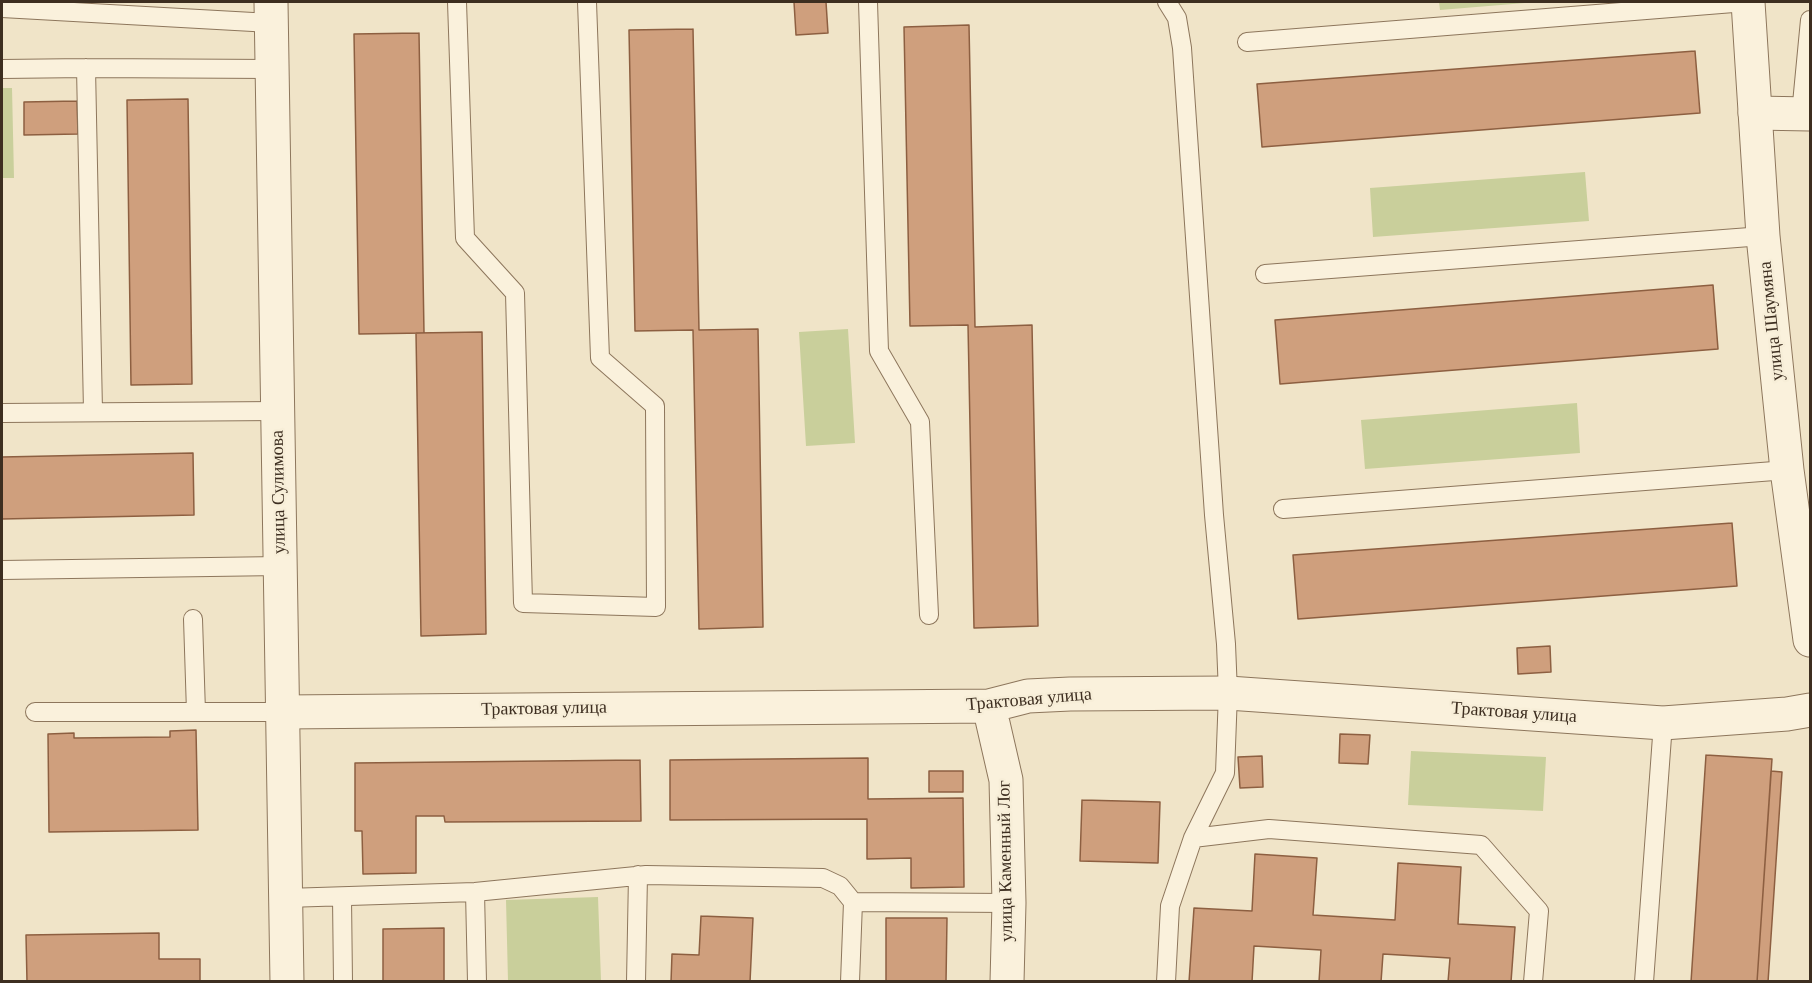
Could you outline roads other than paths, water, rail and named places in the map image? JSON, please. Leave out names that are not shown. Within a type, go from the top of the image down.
[{"type":"street","name":"улица Шаумяна","points":[[1747,2],[1763,237],[1787,470],[1810,640]]},
{"type":"street","name":"улица Сулимова","points":[[271,12],[287,981]]},
{"type":"street","points":[[1755,113],[1806,114]]},
{"type":"street","name":"Трактовая улица","points":[[283,712],[989,706],[1028,696],[1228,693],[1663,723],[1787,714],[1810,710]]},
{"type":"street","name":"улица Каменный Лог","points":[[989,706],[1006,780],[1009,903],[1007,981]]},
{"type":"lane","points":[[457,2],[465,238],[515,293],[523,603],[656,607],[655,406],[600,358],[587,2]]},
{"type":"lane","points":[[868,2],[879,351],[920,422],[929,615]]},
{"type":"lane","points":[[1166,981],[1170,906],[1193,838],[1225,773],[1228,693],[1182,48],[1177,18],[1167,2]]},
{"type":"lane","points":[[1247,42],[1694,4],[1747,2]]},
{"type":"lane","points":[[2,8],[271,12]]},
{"type":"lane","points":[[1806,114],[1810,20]]},
{"type":"lane","points":[[86,68],[93,411]]},
{"type":"lane","points":[[2,69],[272,69]]},
{"type":"lane","points":[[1265,274],[1763,237]]},
{"type":"lane","points":[[2,413],[277,411]]},
{"type":"lane","points":[[1283,509],[1787,470]]},
{"type":"lane","points":[[2,570],[280,566]]},
{"type":"lane","points":[[193,619],[196,712]]},
{"type":"lane","points":[[35,711],[283,712]]},
{"type":"lane","points":[[1644,981],[1663,723]]},
{"type":"lane","points":[[1193,838],[1269,830],[1481,845],[1539,911],[1533,981]]},
{"type":"lane","points":[[286,898],[475,892],[638,875],[823,878],[840,886],[853,902],[850,981]]},
{"type":"lane","points":[[636,981],[638,875]]},
{"type":"lane","points":[[475,892],[477,981]]},
{"type":"lane","points":[[342,898],[343,981]]},
{"type":"lane","points":[[853,902],[1009,903]]}]
